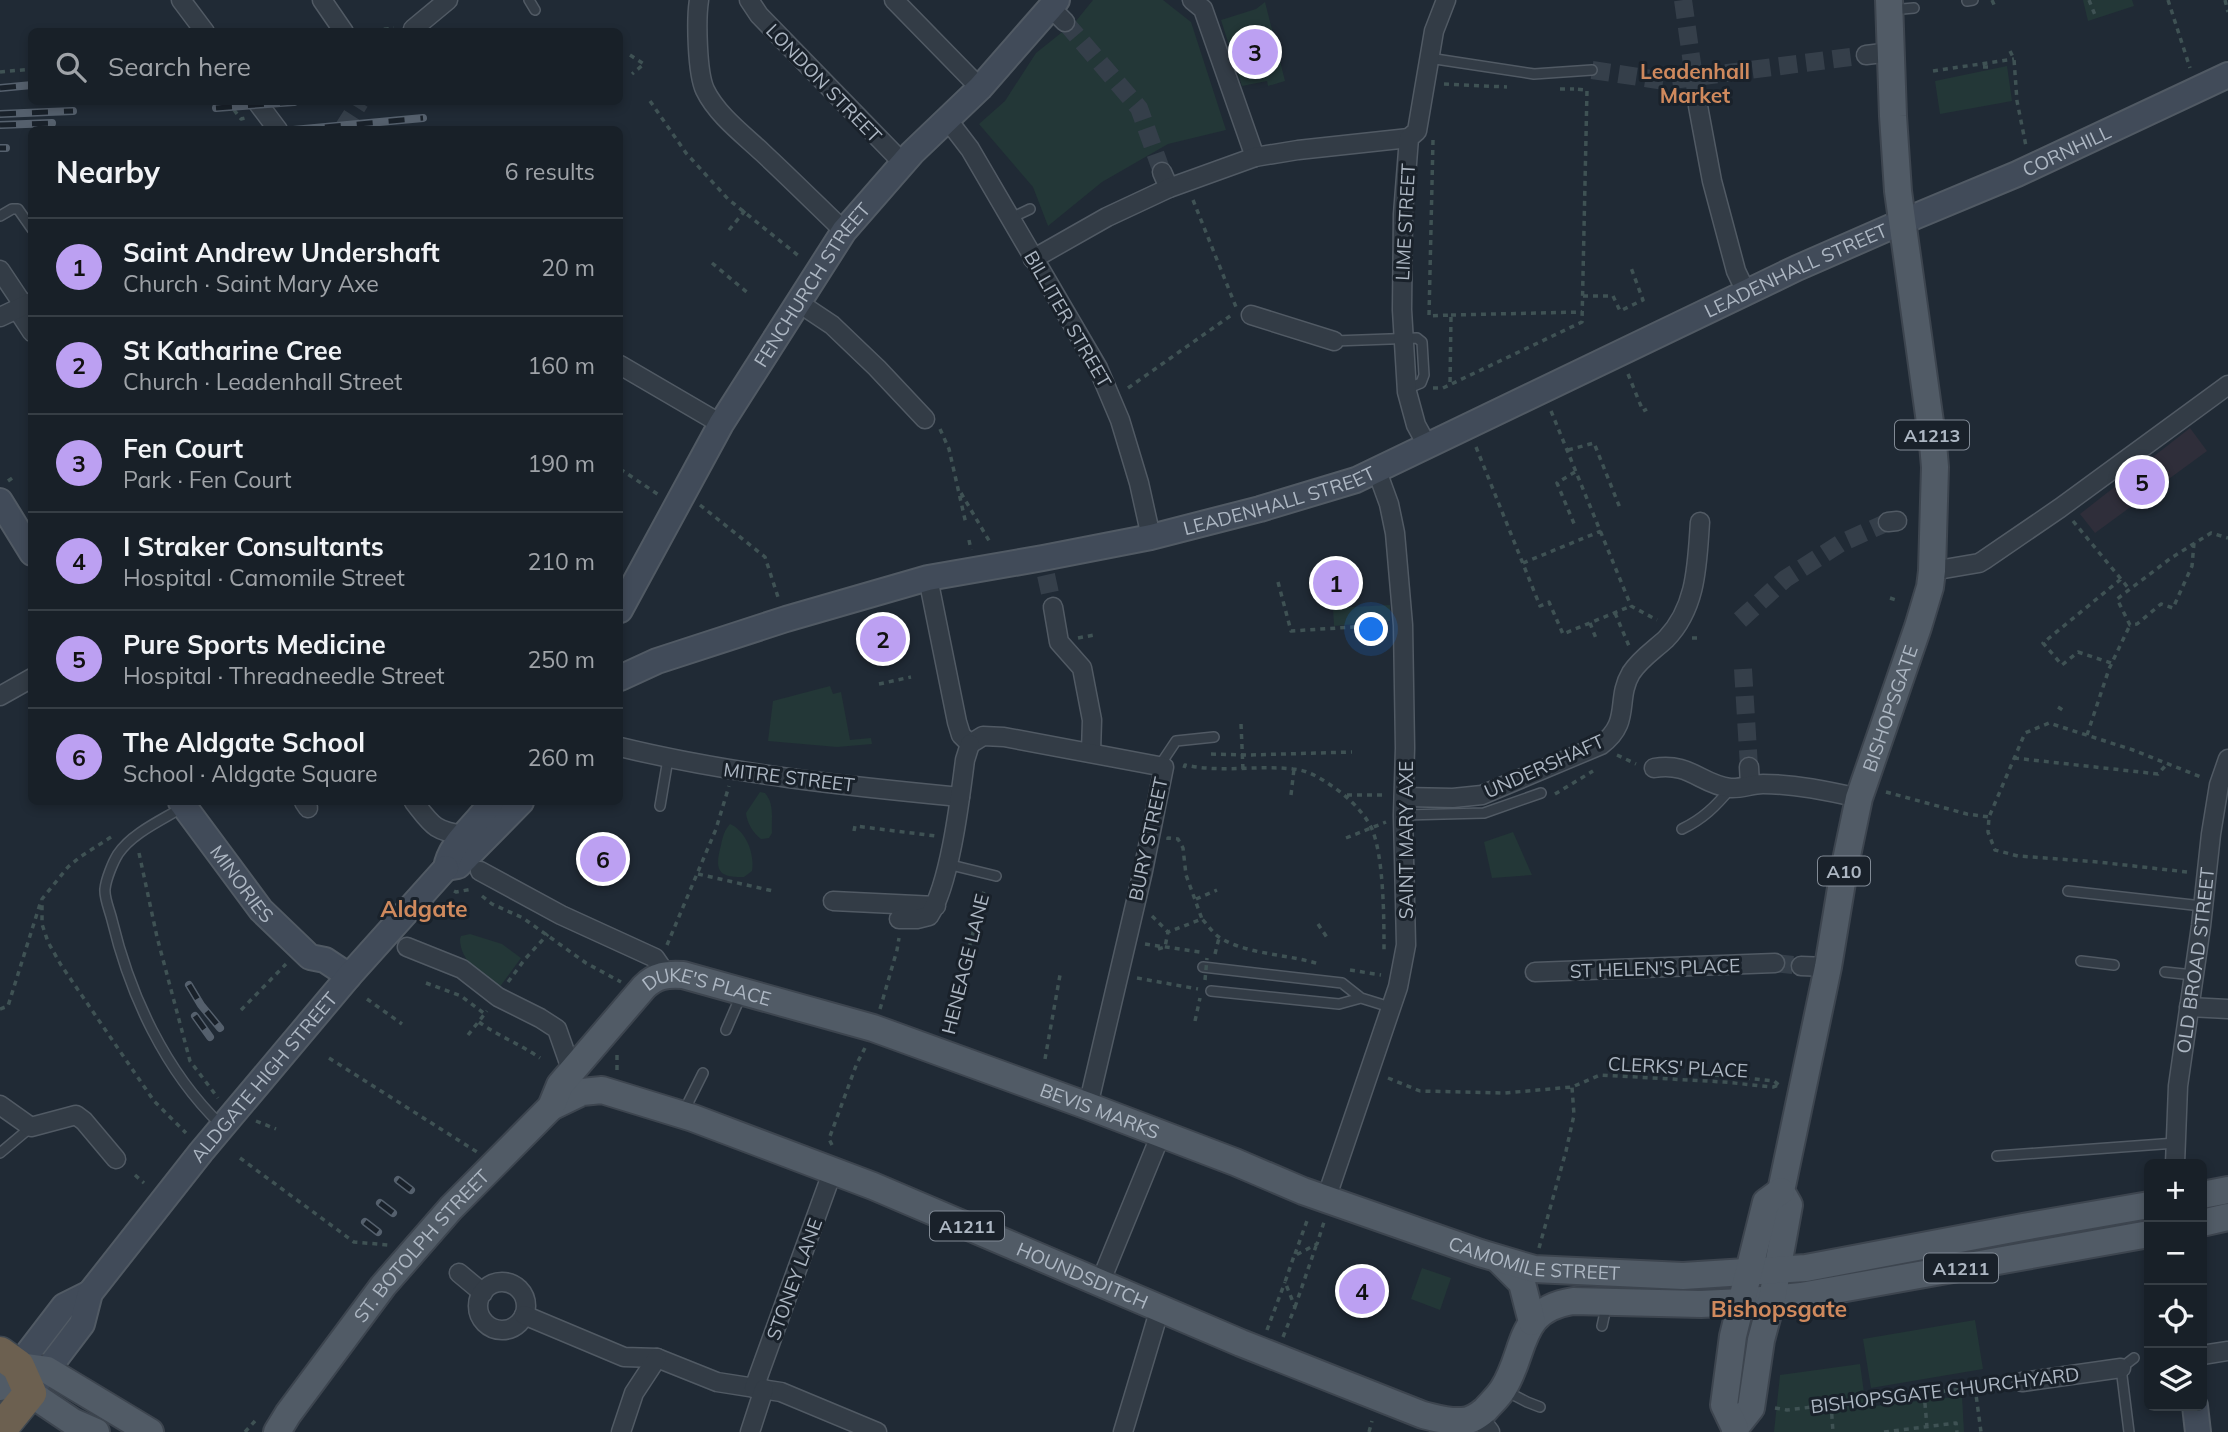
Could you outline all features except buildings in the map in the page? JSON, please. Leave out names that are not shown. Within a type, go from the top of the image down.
[{"type":"highway","points":[[0,1430],[19,1374]]},
{"type":"main road","name":"A1213","points":[[1898,6],[1878,53],[1893,116],[1902,222]]},
{"type":"main road","name":"BISHOPSGATE","points":[[1741,1423],[1772,1299],[1788,1205],[1781,1191],[1828,967],[1859,798],[1922,618],[1930,587],[1935,467],[1902,222]]},
{"type":"main road","name":"DUKE'S PLACE","points":[[572,1068],[644,987],[650,981],[666,974],[683,975],[741,993],[874,1026]]},
{"type":"main road","name":"BEVIS MARKS","points":[[874,1026],[943,1055],[1161,1135],[1320,1210]]},
{"type":"main road","name":"ST. BOTOLPH STREET","points":[[276,1432],[383,1286],[451,1208],[551,1107],[560,1085],[572,1068]]},
{"type":"main road","name":"HOUNDSDITCH","points":[[551,1107],[582,1092],[602,1090],[834,1162],[1100,1283],[1241,1343],[1423,1415],[1484,1424]]},
{"type":"main road","points":[[2207,1194],[2228,1190]]},
{"type":"main road","name":"BISHOPSGATE","points":[[1741,1423],[1724,1405],[1733,1336],[1766,1202],[1781,1191]]},
{"type":"main road","name":"A1211","points":[[1777,1270],[1806,1268],[2144,1207]]},
{"type":"main road","name":"CAMOMILE STREET","points":[[1320,1210],[1534,1269],[1683,1276],[1777,1270]]},
{"type":"main road","points":[[2206,1222],[2228,1217]]},
{"type":"main road","name":"A1211","points":[[1772,1299],[2144,1235]]},
{"type":"main road","points":[[1499,1260],[1522,1283],[1532,1322]]},
{"type":"main road","name":"CAMOMILE STREET","points":[[1532,1322],[1550,1307],[1573,1301],[1605,1314],[1772,1299]]},
{"type":"main road","name":"A1211","points":[[1484,1424],[1503,1389],[1532,1322]]},
{"type":"main road","points":[[19,1374],[74,1422],[96,1432]]},
{"type":"main road","points":[[19,1374],[150,1432]]},
{"type":"street","points":[[181,0],[202,28]]},
{"type":"street","points":[[322,0],[341,28]]},
{"type":"street","points":[[415,27],[448,0]]},
{"type":"street","points":[[699,0],[699,52],[701,79],[705,90],[734,126],[844,231]]},
{"type":"street","name":"LONDON STREET","points":[[749,0],[759,15],[902,163]]},
{"type":"street","points":[[894,0],[980,88]]},
{"type":"street","points":[[1192,0],[1203,9],[1255,158]]},
{"type":"street","name":"LIME STREET","points":[[1428,447],[1416,425],[1406,389],[1402,310],[1403,214],[1409,138],[1418,131],[1434,31],[1446,0]]},
{"type":"street","name":"FENCHURCH STREET","points":[[623,604],[721,424],[844,231],[902,163],[980,88],[1051,8]]},
{"type":"street","name":"CORNHILL","points":[[1902,222],[2017,174],[2228,75]]},
{"type":"street","points":[[259,105],[275,126]]},
{"type":"street","points":[[1698,106],[1715,194],[1736,271],[1746,292]]},
{"type":"street","name":"BILLITER STREET","points":[[947,119],[970,149],[1098,368],[1112,399],[1139,483],[1151,537]]},
{"type":"street","points":[[1033,259],[1172,181],[1255,158],[1298,150],[1409,138]]},
{"type":"street","name":"LEADENHALL STREET","points":[[623,677],[657,661],[786,619],[928,578],[1003,564],[1045,567],[1311,495],[1377,471],[1746,292],[1902,222]]},
{"type":"street","points":[[0,270],[24,306],[0,317]]},
{"type":"street","points":[[799,303],[832,325],[925,419]]},
{"type":"street","points":[[1251,315],[1334,341]]},
{"type":"street","points":[[623,367],[721,424]]},
{"type":"street","points":[[1932,571],[1979,563],[2060,508],[2228,385]]},
{"type":"street","name":"SAINT MARY AXE","points":[[1320,1210],[1370,1072],[1400,978],[1406,945],[1403,625],[1395,533],[1389,504],[1377,471]]},
{"type":"street","points":[[0,501],[28,547]]},
{"type":"street","name":"UNDERSHAFT","points":[[1404,797],[1453,798],[1482,795],[1601,745],[1611,738],[1623,712],[1625,686],[1632,672],[1674,629],[1689,606],[1695,577],[1700,522]]},
{"type":"street","points":[[899,919],[929,916],[936,906],[947,864],[970,744],[961,735],[957,722],[928,578]]},
{"type":"street","points":[[1053,607],[1059,642],[1082,668],[1092,720],[1090,752]]},
{"type":"street","points":[[0,696],[28,680]]},
{"type":"street","name":"BURY STREET","points":[[970,744],[983,736],[994,736],[1160,765],[1164,770],[1088,1106]]},
{"type":"street","name":"MITRE STREET","points":[[623,748],[733,771],[960,797]]},
{"type":"street","name":"OLD BROAD STREET","points":[[2175,1159],[2178,1086],[2206,874],[2219,785],[2228,760]]},
{"type":"street","points":[[1654,768],[1681,768],[1731,788],[1750,776],[1776,785],[1859,798]]},
{"type":"street","name":"MINORIES","points":[[184,805],[261,910],[305,953],[325,960],[341,985]]},
{"type":"street","points":[[416,805],[431,825],[449,833],[464,835]]},
{"type":"street","points":[[489,805],[448,855],[446,868],[458,866],[518,805]]},
{"type":"street","name":"ALDGATE HIGH STREET","points":[[19,1374],[64,1306],[90,1293],[341,985],[446,868]]},
{"type":"street","points":[[480,872],[561,915],[655,958],[666,974]]},
{"type":"street","points":[[833,901],[936,906]]},
{"type":"street","points":[[407,947],[462,969],[499,997],[557,1029],[572,1068]]},
{"type":"street","name":"ST HELEN'S PLACE","points":[[1535,972],[1775,963]]},
{"type":"street","points":[[1801,966],[1828,967]]},
{"type":"street","points":[[2189,1007],[2228,1009]]},
{"type":"street","points":[[0,1105],[31,1127],[76,1115],[116,1159]]},
{"type":"street","points":[[1100,1283],[1161,1135]]},
{"type":"street","name":"STONEY LANE","points":[[750,1432],[759,1388],[834,1162]]},
{"type":"street","points":[[459,1273],[483,1293]]},
{"type":"street","points":[[510,1283],[522,1293],[528,1316],[514,1327],[498,1330],[484,1322],[478,1307],[488,1286],[510,1283]]},
{"type":"street","points":[[1123,1432],[1160,1308]]},
{"type":"street","points":[[528,1316],[624,1357],[657,1358],[717,1382],[792,1395],[877,1432]]},
{"type":"street","points":[[2207,1354],[2228,1351]]},
{"type":"street","points":[[621,1432],[634,1393],[657,1358]]},
{"type":"street","name":"BISHOPSGATE CHURCHYARD","points":[[2022,1381],[2128,1363]]},
{"type":"street","points":[[2196,1411],[2198,1432]]},
{"type":"lane","points":[[528,0],[536,10]]},
{"type":"lane","points":[[1967,1],[1973,0]]},
{"type":"lane","points":[[1429,58],[1534,74],[1592,69]]},
{"type":"lane","points":[[0,216],[12,209],[18,209],[28,223]]},
{"type":"lane","points":[[1008,212],[1030,209]]},
{"type":"lane","points":[[1334,341],[1404,339]]},
{"type":"lane","points":[[1160,765],[1176,741],[1214,737]]},
{"type":"lane","points":[[660,806],[668,759]]},
{"type":"lane","points":[[1682,829],[1700,821],[1731,788]]},
{"type":"lane","points":[[1403,815],[1484,813],[1541,793]]},
{"type":"lane","points":[[182,805],[132,839],[118,854],[104,890],[119,948],[140,1007],[181,1077],[223,1127]]},
{"type":"lane","name":"HENEAGE LANE","points":[[947,864],[993,875]]},
{"type":"lane","points":[[2068,891],[2202,906]]},
{"type":"lane","points":[[2081,961],[2114,965]]},
{"type":"lane","points":[[1205,962],[1342,983],[1362,998],[1390,1007]]},
{"type":"lane","points":[[2165,972],[2193,975]]},
{"type":"lane","points":[[1211,990],[1339,1004],[1362,998]]},
{"type":"lane","points":[[726,1030],[741,993]]},
{"type":"lane","points":[[682,1115],[703,1073]]},
{"type":"lane","points":[[0,1153],[31,1127]]},
{"type":"lane","points":[[1997,1156],[2176,1143]]},
{"type":"lane","points":[[2128,1363],[2129,1432]]},
{"type":"lane","points":[[1503,1389],[1540,1406]]},
{"type":"path","points":[[1992,0],[1995,7]]},
{"type":"path","points":[[2090,0],[2095,15]]},
{"type":"path","points":[[2168,0],[2192,75]]},
{"type":"path","points":[[2225,0],[2228,12]]},
{"type":"path","points":[[405,28],[415,27]]},
{"type":"path","points":[[2010,51],[2014,59],[2017,101],[2027,151]]},
{"type":"path","points":[[630,55],[644,64],[632,74]]},
{"type":"path","points":[[1933,71],[2014,59]]},
{"type":"path","points":[[0,72],[28,69]]},
{"type":"path","points":[[1437,84],[1519,87]]},
{"type":"path","points":[[1444,388],[1582,322],[1587,90],[1574,86],[1560,89]]},
{"type":"path","points":[[650,101],[686,153],[728,199],[818,272]]},
{"type":"path","points":[[1433,139],[1429,316],[1582,312]]},
{"type":"path","points":[[1112,399],[1237,310],[1172,181]]},
{"type":"path","points":[[729,230],[748,207]]},
{"type":"path","points":[[712,263],[749,294]]},
{"type":"path","points":[[1583,296],[1613,296],[1620,311],[1643,300],[1630,265]]},
{"type":"path","points":[[1450,385],[1451,316]]},
{"type":"path","points":[[1621,352],[1643,411],[1647,409]]},
{"type":"path","points":[[925,419],[940,429],[949,449],[966,524]]},
{"type":"path","points":[[1556,422],[1631,607],[1674,629]]},
{"type":"path","points":[[1567,450],[1594,443],[1620,508]]},
{"type":"path","points":[[1475,445],[1540,606],[1549,602],[1563,634],[1631,607]]},
{"type":"path","points":[[623,471],[676,505]]},
{"type":"path","points":[[1576,471],[1557,483],[1576,526]]},
{"type":"path","points":[[958,488],[1003,564]]},
{"type":"path","points":[[701,505],[742,543],[765,557],[786,619]]},
{"type":"path","points":[[2060,508],[2121,579],[2128,591]]},
{"type":"path","points":[[1523,563],[1601,531]]},
{"type":"path","points":[[2130,625],[2117,599],[2171,558],[2211,533],[2228,538]]},
{"type":"path","points":[[2130,625],[2137,624],[2161,604],[2173,608],[2192,566],[2194,543]]},
{"type":"path","points":[[2111,663],[2078,652],[2062,665],[2043,643],[2121,579]]},
{"type":"path","points":[[1278,582],[1290,631],[1403,625]]},
{"type":"path","points":[[1890,598],[1899,601]]},
{"type":"path","points":[[1590,623],[1597,640]]},
{"type":"path","points":[[2087,735],[2111,663],[2130,625]]},
{"type":"path","points":[[1072,639],[1094,635]]},
{"type":"path","points":[[1692,638],[1701,638]]},
{"type":"path","points":[[879,684],[911,677]]},
{"type":"path","points":[[2057,707],[2066,712]]},
{"type":"path","points":[[2206,874],[2018,856],[1995,850],[1988,832],[1989,817],[2025,733],[2049,723],[2219,785]]},
{"type":"path","points":[[1241,724],[1243,770]]},
{"type":"path","points":[[1601,745],[1637,764],[1654,768]]},
{"type":"path","points":[[1203,753],[1242,755],[1352,752]]},
{"type":"path","points":[[2013,758],[2158,774],[2167,764]]},
{"type":"path","points":[[1185,765],[1221,770],[1294,769],[1318,776],[1347,795],[1371,828],[1377,850],[1384,913],[1383,963]]},
{"type":"path","points":[[1291,795],[1294,769]]},
{"type":"path","points":[[666,974],[662,956],[716,829],[733,771]]},
{"type":"path","points":[[1887,793],[1989,817]]},
{"type":"path","points":[[1347,795],[1404,797]]},
{"type":"path","points":[[854,831],[855,826],[952,839]]},
{"type":"path","points":[[1346,838],[1371,828]]},
{"type":"path","points":[[0,1009],[8,1006],[42,899],[80,856],[119,832]]},
{"type":"path","points":[[1178,839],[1183,848],[1186,875],[1202,919],[1219,938],[1244,948],[1325,966]]},
{"type":"path","points":[[141,845],[139,850],[158,937],[190,1061],[218,1098]]},
{"type":"path","points":[[698,874],[773,891]]},
{"type":"path","name":"HENEAGE LANE","points":[[943,1055],[950,1017],[993,875]]},
{"type":"path","points":[[456,892],[471,888],[492,904],[523,918],[586,963],[626,985]]},
{"type":"path","points":[[1195,899],[1217,890]]},
{"type":"path","points":[[42,899],[42,923],[48,942],[61,965],[154,1101],[186,1133]]},
{"type":"path","points":[[1154,906],[1152,916],[1168,932]]},
{"type":"path","points":[[499,997],[525,959],[561,915]]},
{"type":"path","points":[[834,1162],[829,1139],[856,1063],[874,1026],[897,950],[899,919]]},
{"type":"path","points":[[1168,932],[1202,919]]},
{"type":"path","points":[[1318,924],[1328,939]]},
{"type":"path","points":[[1158,949],[1165,947],[1168,932]]},
{"type":"path","points":[[1215,954],[1219,938]]},
{"type":"path","points":[[241,1010],[305,953]]},
{"type":"path","points":[[1205,962],[1205,980]]},
{"type":"path","points":[[1346,969],[1383,975]]},
{"type":"path","points":[[1045,1059],[1060,975]]},
{"type":"path","points":[[1138,978],[1200,989]]},
{"type":"path","points":[[426,983],[461,996],[485,1014]]},
{"type":"path","points":[[367,999],[402,1024]]},
{"type":"path","points":[[479,1022],[495,1034],[540,1058]]},
{"type":"path","points":[[468,1035],[475,1027]]},
{"type":"path","points":[[329,1058],[479,1154],[482,1177]]},
{"type":"path","name":"CLERKS' PLACE","points":[[1370,1072],[1420,1091],[1505,1093],[1572,1087],[1600,1075],[1773,1087],[1779,1085],[1774,1081],[1705,1074]]},
{"type":"path","points":[[1534,1269],[1574,1115],[1572,1087]]},
{"type":"path","points":[[252,1119],[276,1129]]},
{"type":"path","points":[[240,1158],[354,1242],[388,1245]]},
{"type":"path","points":[[135,1175],[144,1183]]},
{"type":"path","points":[[1282,1339],[1317,1244],[1320,1210]]},
{"type":"path","points":[[1264,1338],[1294,1255],[1320,1210]]},
{"type":"path","points":[[1294,1255],[1317,1244]]},
{"type":"path","points":[[1285,1282],[1295,1307]]},
{"type":"path","name":"BISHOPSGATE CHURCHYARD","points":[[1741,1423],[1787,1410],[2022,1381]]},
{"type":"path","points":[[1975,1387],[1981,1432]]},
{"type":"path","points":[[1924,1393],[1927,1427]]},
{"type":"path","points":[[1831,1405],[1833,1432]]},
{"type":"path","points":[[1884,1432],[1956,1423],[1957,1432]]},
{"type":"shaded area","points":[[2190,428],[2207,451],[2095,533],[2080,514]]},
{"type":"green space","points":[[1093,0],[1163,0],[1191,22],[1226,130],[1168,144],[1102,182],[1048,226],[1033,187],[979,124],[1005,101],[1036,53],[1076,21]]},
{"type":"green space","points":[[2083,0],[2132,0],[2134,6],[2088,21]]},
{"type":"green space","points":[[1265,2],[1285,81],[1268,86],[1267,81],[1242,86],[1221,20],[1256,9]]},
{"type":"green space","points":[[2007,66],[2012,101],[1940,114],[1935,81]]},
{"type":"green space","points":[[1390,605],[1390,621],[1334,626],[1333,608]]},
{"type":"green space","points":[[830,686],[833,694],[841,692],[850,740],[871,738],[872,744],[837,747],[768,741],[773,701]]},
{"type":"green space","points":[[760,792],[765,793],[768,798],[772,817],[772,833],[769,838],[761,839],[751,828],[746,813]]},
{"type":"green space","points":[[730,824],[745,837],[751,851],[752,871],[744,877],[728,876],[718,865],[723,836]]},
{"type":"green space","points":[[1513,832],[1532,875],[1492,878],[1484,842]]},
{"type":"green space","points":[[470,934],[502,944],[521,958],[499,988],[473,967],[464,954],[460,939],[461,936]]},
{"type":"green space","points":[[1422,1268],[1451,1278],[1440,1310],[1411,1299]]},
{"type":"green space","points":[[1975,1320],[1983,1369],[1871,1388],[1863,1339]]},
{"type":"green space","points":[[1860,1364],[1866,1407],[1962,1396],[1964,1432],[1774,1432],[1780,1375]]},
{"type":"tunnel","points":[[1683,0],[1698,106]]},
{"type":"tunnel","points":[[1065,22],[1139,108],[1162,172]]},
{"type":"tunnel","points":[[1592,70],[1665,81],[1866,55]]},
{"type":"tunnel","points":[[345,126],[358,105]]},
{"type":"tunnel","points":[[1740,620],[1785,579],[1841,543],[1888,522]]},
{"type":"tunnel","points":[[1046,575],[1053,607]]},
{"type":"tunnel","points":[[1743,669],[1749,767]]},
{"type":"tunnel","points":[[1775,963],[1801,966]]},
{"type":"railway","points":[[0,88],[28,85]]},
{"type":"railway","points":[[216,108],[255,105]]},
{"type":"railway","points":[[0,114],[73,111]]},
{"type":"railway","points":[[336,126],[423,118]]},
{"type":"railway","points":[[0,125],[52,123]]},
{"type":"railway","points":[[0,148],[6,148]]},
{"type":"railway","points":[[189,985],[220,1028]]},
{"type":"railway","points":[[195,1016],[210,1037]]},
{"type":"railway","points":[[398,1180],[411,1190]]},
{"type":"railway","points":[[380,1203],[393,1213]]},
{"type":"railway","points":[[365,1222],[378,1232]]},
{"type":"place","name":"Fen Court","points":[[1255,52]]},
{"type":"place","name":"Pure Sports Medicine","points":[[2142,482]]},
{"type":"place","name":"Saint Andrew Undershaft","points":[[1336,583]]},
{"type":"place","name":"St Katharine Cree","points":[[883,639]]},
{"type":"place","name":"The Aldgate School","points":[[603,859]]},
{"type":"place","name":"I Straker Consultants","points":[[1362,1291]]},
{"type":"district","name":"Leadenhall Market","points":[[1695,83]]},
{"type":"district","name":"Aldgate","points":[[424,908]]},
{"type":"district","name":"Bishopsgate","points":[[1779,1308]]}]
